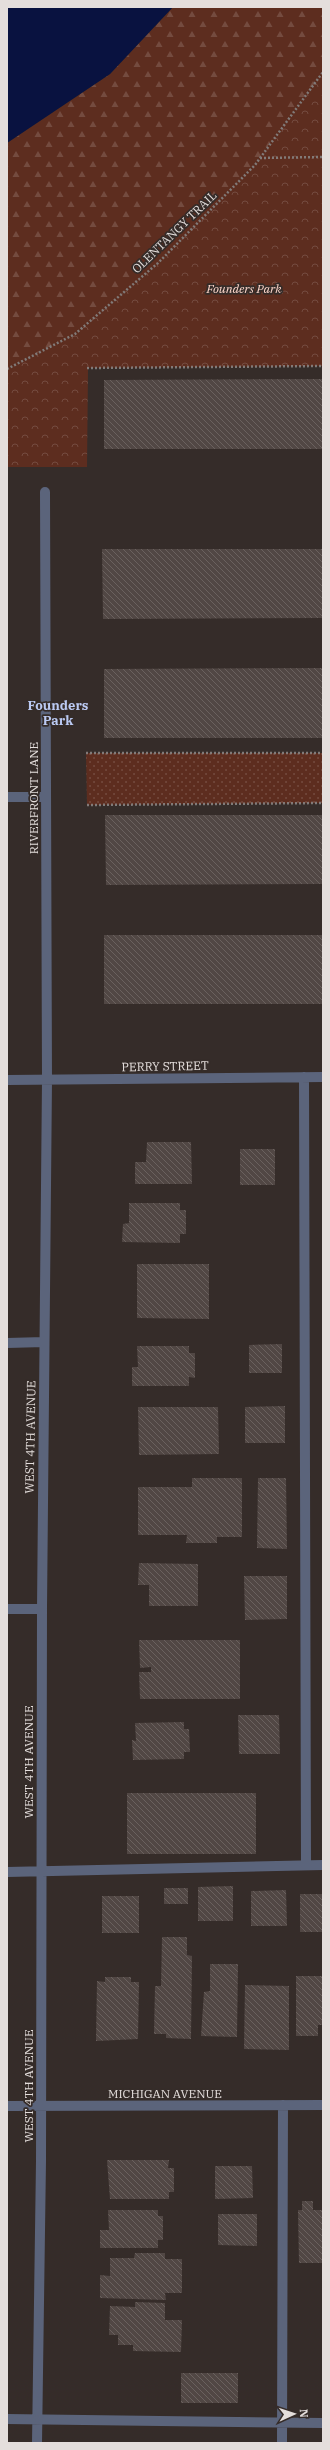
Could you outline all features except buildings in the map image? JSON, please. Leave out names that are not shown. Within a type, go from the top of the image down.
[{"type":"street","name":"RIVERFRONT LANE","points":[[46,492],[47,1080]]},
{"type":"street","points":[[7,797],[46,797]]},
{"type":"street","points":[[304,1077],[306,1865]]},
{"type":"street","name":"PERRY STREET","points":[[7,1080],[323,1077]]},
{"type":"street","name":"WEST 4TH AVENUE","points":[[37,2443],[47,1080]]},
{"type":"street","points":[[7,1343],[44,1342]]},
{"type":"street","points":[[7,1609],[42,1609]]},
{"type":"street","points":[[7,1872],[323,1865]]},
{"type":"street","points":[[282,2443],[283,2105]]},
{"type":"street","name":"MICHIGAN AVENUE","points":[[7,2106],[323,2105]]},
{"type":"street","points":[[7,2419],[282,2423],[323,2422]]},
{"type":"path","name":"OLENTANGY TRAIL","points":[[7,369],[75,334],[158,263],[260,158],[323,72]]},
{"type":"path","points":[[260,158],[323,157]]},
{"type":"path","points":[[87,368],[323,366]]},
{"type":"path","points":[[86,753],[323,753]]},
{"type":"path","points":[[87,805],[323,803]]},
{"type":"green space","points":[[173,7],[323,7],[323,72],[254,165],[158,263],[75,334],[7,369],[7,143],[110,74]]},
{"type":"green space","name":"Founders Park","points":[[323,72],[323,366],[88,368],[87,467],[7,467],[7,369],[75,334],[158,263],[254,165]]},
{"type":"green space","points":[[86,753],[323,753],[323,803],[87,805]]},
{"type":"shaded area","points":[[7,7],[173,7],[110,74],[7,143]]},
{"type":"district","name":"Founders Park","points":[[58,712]]}]
